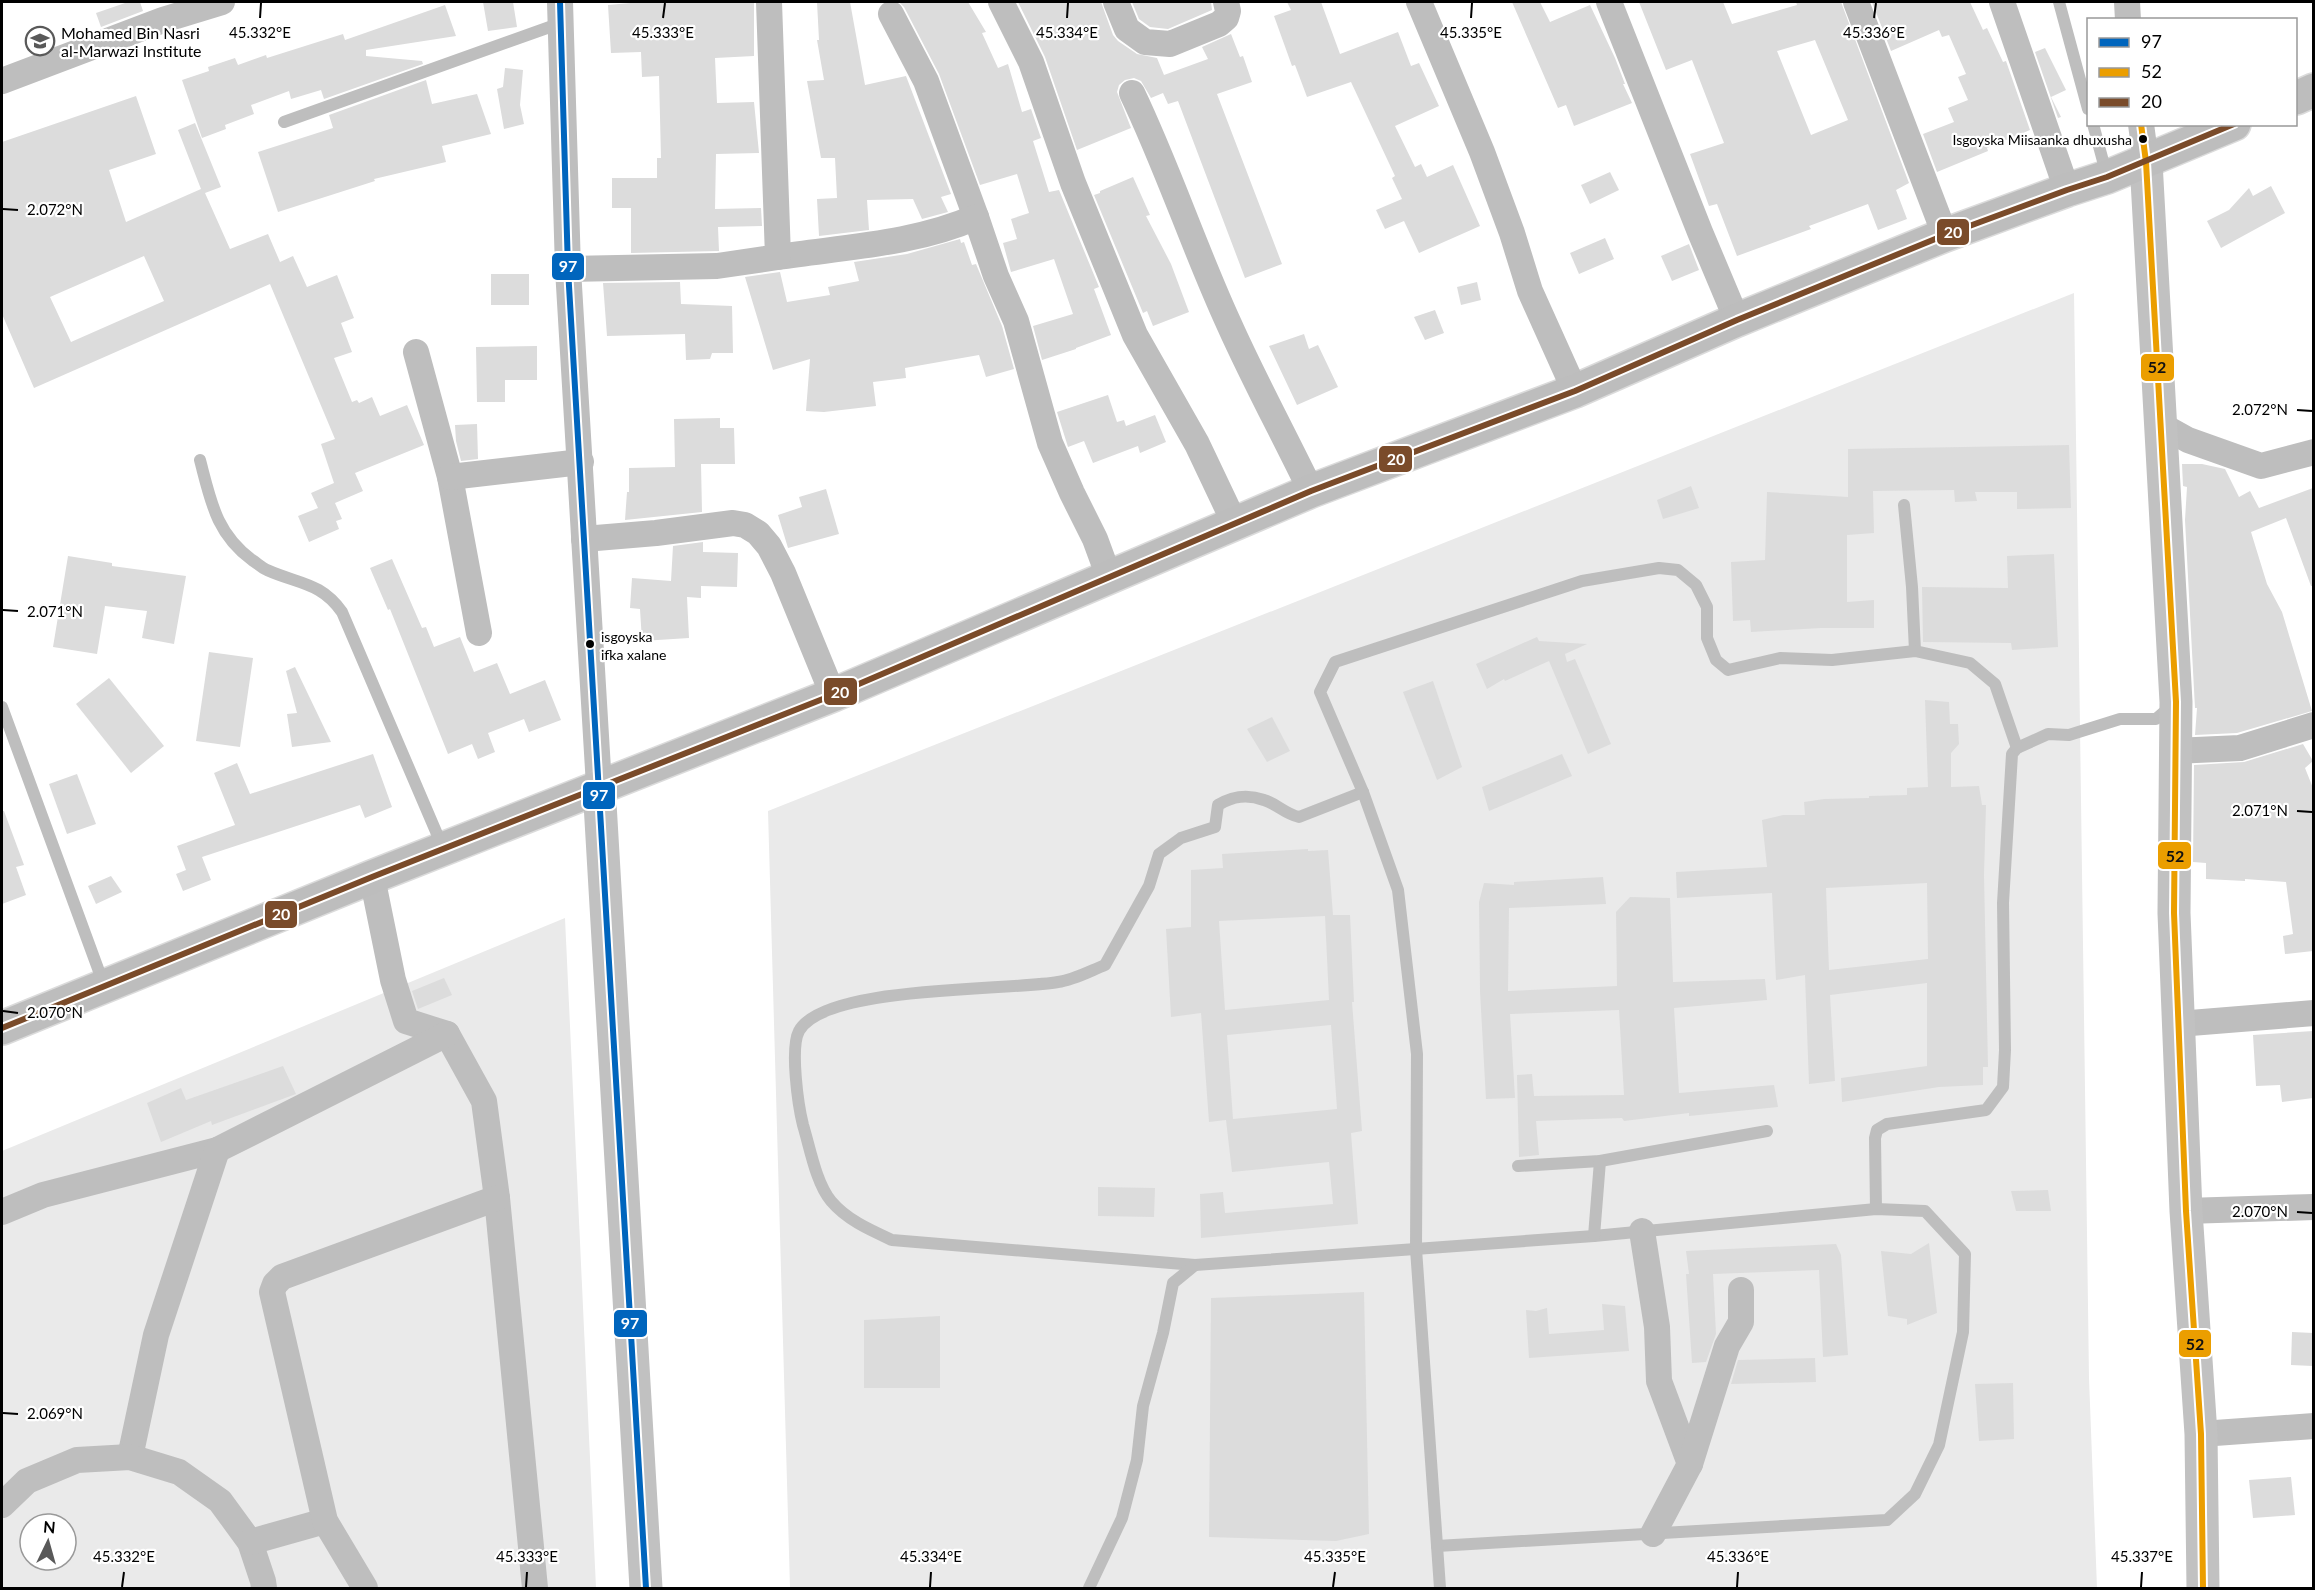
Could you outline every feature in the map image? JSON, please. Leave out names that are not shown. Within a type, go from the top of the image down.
[{"type":"main road","points":[[2297,97],[2313,90]]},
{"type":"main road","points":[[2,1028],[372,877],[832,695],[1234,522],[1575,390],[1737,320],[1946,235],[2146,162],[2229,126]]},
{"type":"main road","points":[[2146,162],[2176,702],[2174,913],[2186,1211],[2201,1434],[2203,1588]]},
{"type":"main road","points":[[599,786],[646,1588]]},
{"type":"street","points":[[2,81],[158,11],[222,2]]},
{"type":"street","points":[[769,2],[778,257]]},
{"type":"street","points":[[1001,2],[1031,62],[1073,183],[1135,335],[1197,444],[1234,522]]},
{"type":"street","points":[[1116,2],[1127,29],[1145,42],[1170,44],[1219,24],[1226,18],[1228,11],[1226,2]]},
{"type":"street","points":[[1419,2],[1482,152],[1512,233],[1530,291],[1575,390]]},
{"type":"street","points":[[1609,2],[1737,320]]},
{"type":"street","points":[[1856,2],[1946,235]]},
{"type":"street","points":[[2002,2],[2067,190]]},
{"type":"street","points":[[2127,2],[2128,18]]},
{"type":"street","points":[[560,12],[568,269],[599,786]]},
{"type":"street","points":[[891,14],[926,81],[996,276],[1016,321],[1050,442],[1095,539],[1109,577]]},
{"type":"street","points":[[1131,93],[1157,146],[1179,207],[1229,324],[1311,491]]},
{"type":"street","points":[[2141,126],[2146,162]]},
{"type":"street","points":[[568,269],[717,266],[906,238],[953,227],[976,217]]},
{"type":"street","points":[[417,352],[450,477],[479,633]]},
{"type":"street","points":[[2161,424],[2188,440],[2261,466],[2313,452]]},
{"type":"street","points":[[450,477],[581,462]]},
{"type":"street","points":[[584,539],[733,523],[745,525],[758,532],[769,546],[783,573],[832,695]]},
{"type":"street","points":[[2174,751],[2240,748],[2313,725]]},
{"type":"street","points":[[372,877],[393,980],[406,1021],[447,1034],[484,1101],[497,1198],[535,1588]]},
{"type":"street","points":[[2178,1024],[2313,1013]]},
{"type":"street","points":[[2,1212],[43,1195],[217,1150],[447,1034]]},
{"type":"street","points":[[130,1457],[156,1335],[217,1150]]},
{"type":"street","points":[[365,1588],[325,1521],[272,1292],[275,1284],[282,1277],[497,1198]]},
{"type":"street","points":[[2186,1211],[2313,1207]]},
{"type":"street","points":[[1642,1231],[1657,1327],[1659,1381],[1690,1464]]},
{"type":"street","points":[[1653,1534],[1690,1464],[1727,1346],[1741,1322],[1741,1290]]},
{"type":"street","points":[[2201,1434],[2313,1426]]},
{"type":"street","points":[[2,1505],[27,1481],[77,1460],[130,1457],[179,1472],[220,1501],[250,1542],[264,1588]]},
{"type":"street","points":[[250,1542],[325,1521]]},
{"type":"lane","points":[[2059,2],[2087,105]]},
{"type":"lane","points":[[284,122],[560,12]]},
{"type":"lane","points":[[2094,126],[2107,177]]},
{"type":"lane","points":[[200,460],[213,512],[227,537],[244,554],[266,570],[301,581],[325,592],[342,612],[443,849]]},
{"type":"lane","points":[[1905,505],[1915,651]]},
{"type":"lane","points":[[1440,1588],[1416,1248],[1417,1054],[1400,902],[1398,890],[1363,792],[1320,692],[1335,662],[1582,581],[1659,568],[1678,570],[1696,585],[1707,607],[1707,638],[1716,660],[1728,669],[1780,658],[1832,660],[1915,651],[1970,663],[1995,684],[2017,748]]},
{"type":"lane","points":[[1876,1209],[1875,1138],[1877,1130],[1887,1124],[1986,1110],[2002,1087],[2005,1050],[2003,903],[2012,754],[2017,748],[2048,734],[2069,735],[2120,719],[2156,719],[2176,702]]},
{"type":"lane","points":[[2,707],[104,987]]},
{"type":"lane","points":[[1363,792],[1299,817],[1289,815],[1265,800],[1234,796],[1218,805],[1215,827],[1180,838],[1159,854],[1149,886],[1105,965],[1059,982],[888,994],[837,1007],[809,1020],[799,1031],[795,1060],[798,1107],[816,1172],[830,1201],[857,1224],[892,1240],[1195,1265],[1594,1236],[1876,1209],[1925,1211],[1965,1254],[1963,1332],[1939,1445],[1915,1494],[1887,1520],[1437,1546]]},
{"type":"lane","points":[[1518,1166],[1600,1161],[1767,1131]]},
{"type":"lane","points":[[1594,1236],[1600,1161]]},
{"type":"lane","points":[[1089,1588],[1122,1518],[1137,1460],[1143,1406],[1163,1333],[1173,1284],[1195,1265]]},
{"type":"shaded area","points":[[2074,293],[2089,1378],[2097,1588],[790,1588],[768,811]]},
{"type":"shaded area","points":[[565,918],[596,1588],[2,1588],[2,1151]]},
{"type":"building","points":[[128,2],[140,2],[143,11],[101,27],[96,13]]},
{"type":"building","points":[[483,2],[513,2],[517,27],[488,31]]},
{"type":"building","points":[[642,2],[754,2],[754,56],[715,58],[717,103],[754,102],[759,153],[716,154],[715,209],[761,208],[762,226],[718,227],[719,251],[631,253],[631,208],[612,208],[612,178],[657,178],[657,158],[661,158],[659,76],[642,77],[641,52],[611,53],[608,5]]},
{"type":"building","points":[[817,2],[850,2],[865,85],[906,76],[951,194],[941,197],[948,212],[922,219],[913,199],[867,200],[869,230],[819,236],[817,199],[837,198],[835,158],[821,158],[807,81],[824,80],[817,40],[819,40]]},
{"type":"building","points":[[899,2],[968,2],[986,32],[982,33],[998,68],[1008,64],[1022,112],[1031,109],[1041,138],[1033,141],[1049,192],[1059,190],[1099,287],[1094,289],[1111,335],[1042,360],[1033,326],[1073,314],[1054,259],[1011,272],[1003,243],[1017,239],[1011,219],[1029,213],[1017,174],[980,185],[939,74],[904,7]]},
{"type":"building","points":[[1018,2],[1101,2],[1113,35],[1118,41],[1137,54],[1157,58],[1164,75],[1208,59],[1202,47],[1231,34],[1240,57],[1243,56],[1252,82],[1217,94],[1282,264],[1245,278],[1178,101],[1168,104],[1163,93],[1151,98],[1141,81],[1134,78],[1125,80],[1119,85],[1117,92],[1131,128],[1077,150],[1045,57]]},
{"type":"building","points":[[1132,2],[1211,2],[1212,10],[1168,29],[1150,27],[1139,19]]},
{"type":"building","points":[[1287,2],[1321,2],[1340,54],[1398,32],[1411,66],[1419,63],[1439,106],[1395,126],[1415,167],[1421,164],[1427,177],[1453,165],[1480,226],[1419,253],[1404,221],[1385,229],[1376,210],[1402,199],[1392,178],[1395,176],[1351,82],[1307,97],[1295,65],[1292,66],[1274,16],[1291,10]]},
{"type":"building","points":[[1512,2],[1540,2],[1550,22],[1590,5],[1615,58],[1632,103],[1574,126],[1566,105],[1558,108]]},
{"type":"building","points":[[1639,2],[1723,2],[1732,24],[1797,5],[1796,2],[1841,2],[1909,183],[1896,190],[1907,219],[1878,230],[1868,204],[1809,226],[1811,229],[1737,256],[1717,204],[1709,206],[1690,154],[1724,143],[1692,60],[1666,70]],"holes":[[[1815,40],[1848,120],[1811,135],[1777,51]]]},
{"type":"building","points":[[1872,2],[1970,2],[1983,30],[1987,28],[2003,62],[2006,61],[2030,130],[1987,148],[1988,151],[1937,172],[1923,134],[1954,122],[1948,108],[1968,100],[1958,77],[1966,74],[1949,35],[1942,37],[1939,30],[1891,51]]},
{"type":"building","points":[[445,5],[456,36],[366,50],[366,56],[422,61],[423,64],[324,99],[321,90],[291,99],[289,91],[251,105],[254,114],[225,125],[226,129],[202,138],[182,80],[209,71],[208,67],[235,58],[238,65],[343,34],[345,40]]},
{"type":"building","points":[[2045,48],[2066,90],[2051,97],[2061,117],[2058,118],[2035,52]]},
{"type":"building","points":[[505,68],[523,70],[520,105],[524,124],[504,129],[497,89],[503,87]]},
{"type":"building","points":[[426,80],[432,104],[477,94],[491,134],[442,146],[446,162],[374,179],[375,181],[278,212],[258,152],[333,128],[329,115]]},
{"type":"building","points":[[136,96],[156,154],[109,170],[126,222],[201,189],[178,130],[195,123],[221,187],[205,193],[230,249],[268,234],[280,262],[293,256],[307,287],[337,275],[354,318],[341,323],[352,352],[334,358],[352,402],[357,400],[359,403],[372,397],[380,416],[407,405],[424,445],[355,473],[363,491],[335,503],[342,519],[336,521],[339,529],[309,542],[298,516],[318,508],[311,493],[334,483],[321,444],[335,439],[270,284],[34,388],[2,314],[2,142]],"holes":[[[144,256],[164,301],[71,342],[50,297]]]},
{"type":"building","points":[[1610,172],[1619,190],[1590,204],[1581,185]]},
{"type":"building","points":[[1133,177],[1150,215],[1146,216],[1171,264],[1189,312],[1153,326],[1147,311],[1143,313],[1094,195]]},
{"type":"building","points":[[2271,186],[2285,213],[2221,248],[2207,221],[2229,210],[2249,188],[2253,196]]},
{"type":"building","points":[[1605,238],[1614,259],[1579,274],[1570,253]]},
{"type":"building","points":[[960,239],[961,243],[964,242],[972,265],[976,264],[1002,326],[1014,369],[986,377],[979,355],[905,368],[906,378],[873,382],[876,406],[824,412],[806,411],[810,359],[773,370],[745,277],[780,272],[787,302],[830,295],[828,287],[859,281],[854,262],[907,254]]},
{"type":"building","points":[[1689,244],[1699,270],[1672,281],[1661,256]]},
{"type":"building","points":[[491,274],[529,274],[529,305],[491,305]]},
{"type":"building","points":[[680,282],[681,304],[732,306],[733,353],[712,353],[710,359],[686,360],[685,334],[607,336],[603,283]]},
{"type":"building","points":[[1477,282],[1481,300],[1461,305],[1457,287]]},
{"type":"building","points":[[1435,310],[1444,333],[1425,340],[1414,317]]},
{"type":"building","points":[[1304,334],[1309,349],[1318,345],[1338,387],[1297,405],[1269,346]]},
{"type":"building","points":[[537,346],[537,380],[505,380],[505,402],[477,402],[476,347]]},
{"type":"building","points":[[1108,395],[1117,422],[1124,420],[1126,426],[1155,415],[1166,442],[1140,453],[1138,446],[1093,463],[1084,441],[1068,447],[1057,412]]},
{"type":"building","points":[[720,418],[720,428],[734,428],[735,464],[701,464],[702,512],[625,520],[627,492],[629,492],[629,468],[675,467],[674,419]]},
{"type":"building","points":[[477,424],[478,459],[461,461],[455,425]]},
{"type":"building","points":[[2069,445],[2071,508],[2017,509],[2017,492],[1975,492],[1977,501],[1955,502],[1954,490],[1873,491],[1874,533],[1847,535],[1847,602],[1874,600],[1874,628],[1751,632],[1750,620],[1733,621],[1731,562],[1765,560],[1767,492],[1848,497],[1848,449]]},
{"type":"building","points":[[2182,464],[2202,464],[2225,469],[2239,497],[2250,491],[2259,508],[2313,488],[2313,586],[2311,586],[2286,518],[2251,532],[2267,584],[2282,612],[2312,711],[2237,733],[2195,735],[2197,708],[2195,708],[2185,520],[2187,487],[2183,486]]},
{"type":"building","points":[[1691,486],[1699,508],[1663,519],[1657,500]]},
{"type":"building","points":[[826,489],[839,534],[788,548],[778,515],[802,507],[799,497]]},
{"type":"building","points":[[703,542],[703,552],[738,553],[737,587],[701,586],[701,598],[687,597],[689,638],[642,641],[640,609],[630,608],[632,578],[671,581],[673,546]]},
{"type":"building","points":[[2054,554],[2058,647],[2012,650],[2011,643],[1923,642],[1922,587],[2008,588],[2007,556]]},
{"type":"building","points":[[68,556],[112,563],[112,566],[186,576],[174,644],[142,638],[147,611],[105,606],[97,654],[53,647]]},
{"type":"building","points":[[392,559],[422,628],[426,627],[434,647],[460,637],[474,672],[497,663],[510,694],[545,680],[561,720],[529,732],[524,719],[488,733],[495,752],[478,759],[472,744],[448,754],[390,609],[388,610],[370,568]]},
{"type":"building","points":[[1537,637],[1539,641],[1587,644],[1565,654],[1567,662],[1575,659],[1611,744],[1588,754],[1549,661],[1505,681],[1504,679],[1487,689],[1476,664]]},
{"type":"building","points":[[209,652],[253,658],[240,747],[196,741]]},
{"type":"building","points":[[295,667],[331,742],[292,747],[287,714],[297,713],[286,671]]},
{"type":"building","points":[[109,678],[164,746],[131,773],[76,704]]},
{"type":"building","points":[[1433,681],[1462,767],[1437,780],[1403,692]]},
{"type":"building","points":[[1925,700],[1949,702],[1950,724],[1958,724],[1959,744],[1951,753],[1951,787],[1979,786],[1982,805],[1986,805],[1984,875],[1988,1067],[1983,1067],[1983,1085],[1939,1087],[1842,1102],[1841,1078],[1927,1066],[1927,983],[1830,995],[1835,1081],[1809,1084],[1805,975],[1776,980],[1772,893],[1677,898],[1676,872],[1767,867],[1762,820],[1783,815],[1805,815],[1804,802],[1907,795],[1907,788],[1928,787]],"holes":[[[1927,883],[1928,959],[1829,970],[1826,888]]]},
{"type":"building","points":[[1272,717],[1290,751],[1267,762],[1247,729]]},
{"type":"building","points":[[2303,744],[2313,761],[2305,768],[2313,788],[2313,951],[2285,954],[2283,936],[2293,934],[2286,882],[2206,879],[2206,863],[2193,862],[2194,765],[2244,762]]},
{"type":"building","points":[[373,754],[392,807],[365,818],[360,805],[202,857],[211,880],[183,891],[176,874],[186,870],[177,846],[235,825],[214,773],[237,763],[250,794]]},
{"type":"building","points":[[1562,754],[1572,776],[1489,811],[1482,787]]},
{"type":"building","points":[[77,774],[96,824],[67,834],[49,784]]},
{"type":"building","points":[[2,811],[4,811],[24,865],[16,867],[26,895],[2,904]]},
{"type":"building","points":[[1328,850],[1333,915],[1350,915],[1354,1002],[1352,1002],[1362,1131],[1351,1133],[1358,1224],[1201,1238],[1200,1194],[1223,1192],[1225,1213],[1333,1204],[1329,1162],[1232,1172],[1226,1120],[1209,1122],[1201,1013],[1171,1017],[1166,929],[1191,927],[1191,870],[1223,868],[1222,854]],"holes":[[[1325,916],[1329,1000],[1225,1010],[1219,921]],[[1331,1025],[1337,1109],[1233,1119],[1227,1035]]]},
{"type":"building","points":[[111,876],[122,892],[96,904],[88,886]]},
{"type":"building","points":[[1603,877],[1606,904],[1509,908],[1508,991],[1617,986],[1616,912],[1630,897],[1670,898],[1673,982],[1765,979],[1767,1000],[1674,1008],[1679,1093],[1774,1085],[1778,1107],[1689,1116],[1689,1113],[1624,1121],[1622,1118],[1536,1121],[1539,1155],[1519,1157],[1517,1075],[1532,1074],[1534,1096],[1624,1095],[1619,1010],[1510,1014],[1515,1098],[1486,1099],[1480,991],[1479,902],[1484,883],[1514,885],[1514,882]]},
{"type":"building","points":[[444,978],[452,995],[418,1009],[412,991]]},
{"type":"building","points":[[2313,1031],[2313,1098],[2282,1102],[2280,1085],[2256,1086],[2253,1035]]},
{"type":"building","points":[[283,1066],[296,1094],[212,1125],[211,1121],[161,1142],[147,1103],[181,1088],[186,1100]]},
{"type":"building","points":[[1098,1187],[1155,1188],[1154,1217],[1098,1216]]},
{"type":"building","points":[[2048,1190],[2051,1211],[2016,1211],[2011,1191]]},
{"type":"building","points":[[1929,1243],[1937,1313],[1907,1325],[1907,1319],[1888,1316],[1881,1251],[1911,1254]]},
{"type":"building","points":[[1836,1244],[1841,1255],[1848,1355],[1823,1357],[1819,1270],[1713,1274],[1716,1334],[1706,1362],[1692,1363],[1686,1251]]},
{"type":"building","points":[[1364,1292],[1369,1534],[1336,1541],[1209,1537],[1211,1298]]},
{"type":"building","points":[[1602,1304],[1625,1306],[1629,1351],[1529,1358],[1526,1310],[1536,1311],[1547,1308],[1549,1334],[1604,1330]]},
{"type":"building","points":[[940,1316],[940,1388],[864,1388],[864,1320]]},
{"type":"building","points":[[2292,1332],[2313,1333],[2313,1366],[2291,1365]]},
{"type":"building","points":[[1815,1358],[1816,1382],[1731,1384],[1738,1360]]},
{"type":"building","points":[[2013,1383],[2014,1439],[1979,1441],[1975,1384]]},
{"type":"building","points":[[2291,1477],[2295,1515],[2253,1518],[2249,1480]]},
{"type":"transit line","name":"97","points":[[560,2],[568,269],[646,1588]]},
{"type":"transit line","name":"52","points":[[2141,126],[2146,162],[2176,702],[2174,913],[2186,1211],[2201,1434],[2203,1588]]},
{"type":"transit line","name":"20","points":[[2,1028],[372,877],[833,695],[1311,491],[1575,391],[1737,320],[1945,235],[2107,177],[2229,126]]},
{"type":"place","name":"Mohamed Bin Nasri al-Marwazi Institute","points":[[40,41]]},
{"type":"place","name":"Isgoyska Miisaanka dhuxusha","points":[[2143,139]]},
{"type":"place","name":"isgoyska ifka xalane","points":[[590,644]]}]
